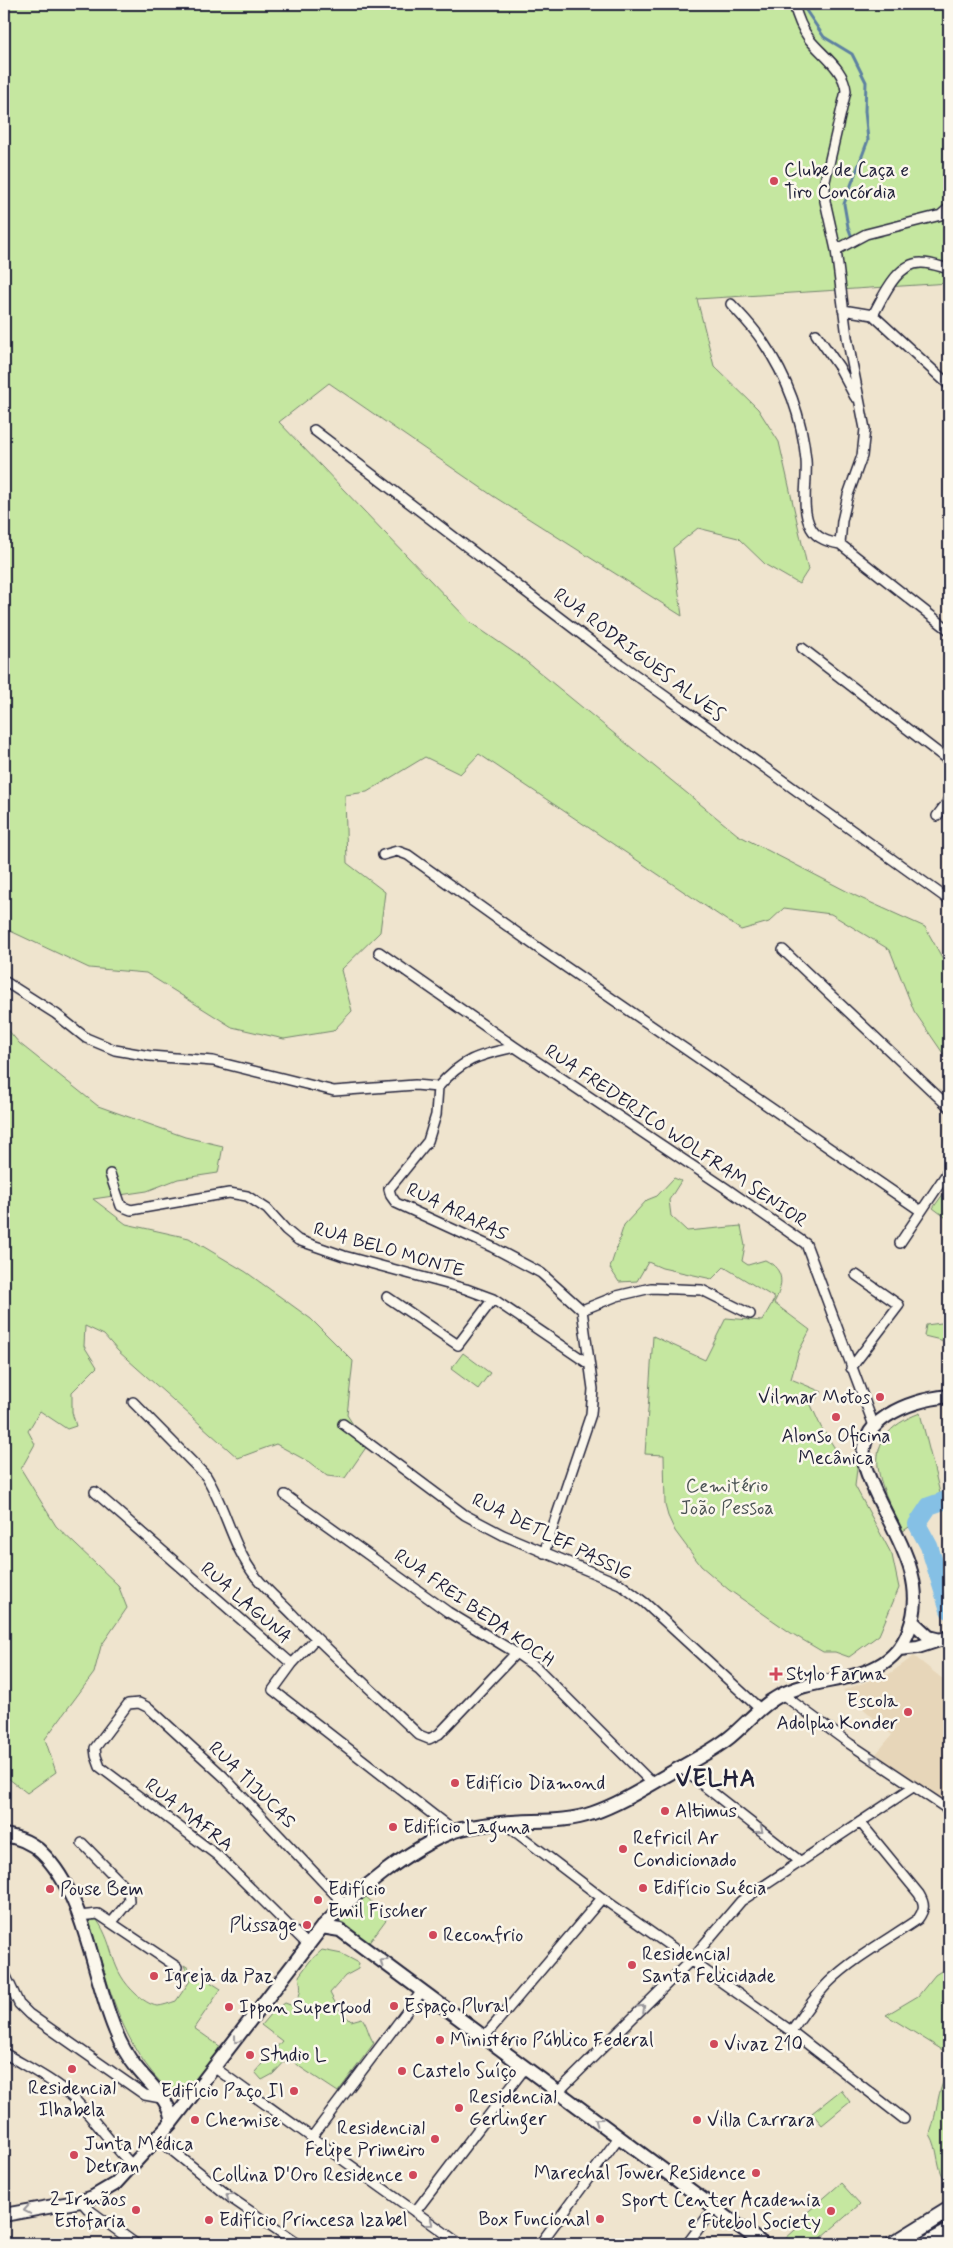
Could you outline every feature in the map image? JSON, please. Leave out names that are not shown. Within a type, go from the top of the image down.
[{"type":"main road","points":[[907,1644],[914,1592],[910,1568],[865,1467],[863,1452],[866,1438],[874,1426],[885,1416],[900,1408],[933,1398],[949,1396]]},
{"type":"main road","points":[[911,1624],[940,1639]]},
{"type":"main road","points":[[907,1644],[940,1639]]},
{"type":"main road","points":[[4,2214],[81,2201],[110,2188],[158,2139],[216,2068],[322,1927],[340,1908],[378,1877],[426,1845],[454,1831],[504,1823],[547,1822],[590,1814],[652,1784],[730,1737],[760,1709],[782,1694],[807,1684],[859,1675],[881,1665],[907,1644],[940,1639]]},
{"type":"main road","points":[[4,1835],[28,1842],[41,1851],[54,1866],[79,1916],[105,2003],[122,2046],[135,2066],[163,2099],[171,2113],[171,2123]]},
{"type":"main road","points":[[340,1908],[340,1930]]},
{"type":"main road","points":[[322,1927],[340,1930],[764,2244]]},
{"type":"main road","points":[[163,2099],[177,2100],[196,2092]]},
{"type":"main road","points":[[894,2244],[949,2210]]},
{"type":"main road","points":[[927,2244],[949,2232]]},
{"type":"street","points":[[794,4],[802,28],[845,81],[845,104],[826,181],[825,201],[836,250],[843,310],[865,429],[862,456],[848,495],[842,520],[840,544]]},
{"type":"street","points":[[836,250],[866,234],[941,215],[949,208]]},
{"type":"street","points":[[873,315],[892,282],[911,265],[922,263],[949,269]]},
{"type":"street","points":[[731,304],[763,342],[794,399],[802,428],[806,462],[806,505],[811,529],[825,542],[840,544],[949,630]]},
{"type":"street","points":[[843,310],[873,315],[949,386]]},
{"type":"street","points":[[816,334],[839,367],[860,405]]},
{"type":"street","name":"RUA RODRIGUES ALVES","points":[[314,430],[618,663],[949,900]]},
{"type":"street","points":[[802,648],[949,761]]},
{"type":"street","points":[[937,816],[949,800]]},
{"type":"street","points":[[383,854],[397,851],[408,855],[541,950],[922,1211]]},
{"type":"street","points":[[783,950],[949,1107]]},
{"type":"street","points":[[379,952],[516,1047]]},
{"type":"street","points":[[4,981],[56,1014],[86,1038],[115,1050],[150,1056],[213,1062],[334,1091],[415,1085],[438,1087]]},
{"type":"street","name":"RUA FREDERICO WOLFRAM SENIOR","points":[[438,1087],[452,1071],[477,1056],[516,1047],[806,1244],[850,1368],[874,1426]]},
{"type":"street","name":"RUA ARARAS","points":[[438,1087],[436,1115],[428,1141],[390,1189],[391,1196],[396,1203],[492,1247],[541,1273],[582,1310]]},
{"type":"street","points":[[900,1243],[949,1170]]},
{"type":"street","name":"RUA BELO MONTE","points":[[110,1174],[121,1206],[131,1210],[228,1193],[247,1196],[267,1209],[298,1240],[344,1256],[466,1289],[493,1299],[589,1364]]},
{"type":"street","points":[[850,1368],[899,1305],[856,1275]]},
{"type":"street","points":[[544,1553],[591,1414],[593,1389],[582,1310],[617,1296],[651,1288],[702,1290],[750,1314]]},
{"type":"street","points":[[386,1297],[458,1345],[493,1299]]},
{"type":"street","points":[[133,1402],[206,1476],[215,1490],[243,1559],[256,1578],[419,1736],[429,1738],[439,1734],[516,1653]]},
{"type":"street","name":"RUA DETLEF PASSIG","points":[[343,1424],[465,1515],[503,1535],[620,1584],[645,1603],[760,1709]]},
{"type":"street","name":"RUA LAGUNA","points":[[95,1492],[292,1664],[272,1690],[454,1831]]},
{"type":"street","name":"RUA FREI BEDA KOCH","points":[[286,1495],[448,1612],[536,1667],[652,1784]]},
{"type":"street","points":[[292,1664],[316,1638]]},
{"type":"street","points":[[782,1694],[913,1787],[949,1810]]},
{"type":"street","name":"RUA TIJUCAS","points":[[128,1704],[139,1703],[149,1708],[223,1776],[340,1908]]},
{"type":"street","name":"RUA MAFRA","points":[[128,1704],[95,1748],[100,1767],[218,1856],[308,1945]]},
{"type":"street","points":[[680,1767],[801,1862]]},
{"type":"street","points":[[558,2092],[690,1962],[741,1901],[913,1787]]},
{"type":"street","points":[[791,2032],[814,1999],[829,1982],[847,1967],[918,1919],[924,1911],[924,1903],[919,1894],[860,1822]]},
{"type":"street","points":[[504,1823],[602,1898],[791,2032],[904,2118]]},
{"type":"street","points":[[82,1843],[128,1890],[129,1901],[112,1922]]},
{"type":"street","points":[[484,2038],[602,1898]]},
{"type":"street","points":[[79,1916],[98,1914],[177,1967]]},
{"type":"street","points":[[4,1972],[19,2004],[29,2014],[145,2095],[163,2099]]},
{"type":"street","points":[[312,2136],[422,1991]]},
{"type":"street","points":[[4,2053],[60,2087],[73,2098],[114,2147],[133,2166]]},
{"type":"street","points":[[216,2068],[460,2244]]},
{"type":"street","points":[[415,2212],[526,2068]]},
{"type":"street","points":[[540,2244],[619,2137]]},
{"type":"street","points":[[158,2139],[231,2198],[298,2244]]},
{"type":"street","points":[[81,2201],[88,2209],[136,2244]]},
{"type":"street","points":[[687,2244],[714,2208]]},
{"type":"shaded area","name":"Escola Adolpho Konder","points":[[914,1656],[949,1684],[949,1805],[876,1754],[892,1735],[843,1690],[889,1674]]},
{"type":"green space","points":[[4,4],[949,4],[949,283],[697,299],[714,366],[758,409],[779,442],[808,570],[799,584],[766,565],[738,538],[698,528],[673,548],[682,616],[493,496],[329,383],[279,422],[471,623],[522,658],[738,835],[856,896],[925,927],[949,970],[949,1062],[914,1011],[890,950],[831,914],[784,908],[769,922],[741,930],[479,754],[460,774],[425,757],[367,792],[345,795],[347,863],[385,892],[380,932],[341,970],[352,1011],[333,1031],[284,1039],[232,1027],[146,973],[89,968],[4,928]]},
{"type":"green space","points":[[4,1025],[19,1043],[98,1106],[185,1137],[223,1146],[218,1173],[178,1179],[147,1191],[93,1199],[126,1224],[189,1238],[246,1272],[311,1319],[353,1361],[347,1415],[367,1446],[345,1478],[327,1476],[309,1462],[276,1444],[238,1458],[118,1351],[104,1335],[85,1326],[84,1346],[97,1367],[72,1392],[72,1412],[76,1426],[67,1429],[40,1411],[28,1431],[35,1444],[21,1469],[56,1526],[118,1585],[127,1608],[101,1646],[94,1673],[45,1739],[56,1772],[27,1793],[4,1775]]},
{"type":"green space","name":"Cemitério João Pessoa","points":[[674,1178],[681,1181],[669,1200],[671,1216],[687,1231],[741,1226],[745,1246],[742,1261],[748,1265],[765,1260],[777,1269],[781,1285],[774,1303],[810,1330],[799,1351],[791,1379],[822,1392],[811,1405],[821,1427],[840,1456],[858,1460],[855,1486],[892,1555],[899,1588],[879,1635],[849,1657],[835,1652],[823,1652],[791,1633],[729,1590],[701,1566],[675,1531],[668,1516],[665,1505],[664,1455],[645,1454],[653,1336],[705,1360],[726,1318],[762,1321],[775,1298],[724,1267],[712,1279],[662,1268],[648,1262],[637,1281],[619,1282],[610,1268],[624,1225],[647,1200],[657,1196]]},
{"type":"green space","points":[[949,1186],[949,1220],[933,1208]]},
{"type":"green space","points":[[949,1322],[949,1342],[924,1336],[926,1325]]},
{"type":"green space","points":[[463,1353],[490,1373],[478,1389],[451,1369]]},
{"type":"green space","points":[[920,1413],[940,1493],[923,1506],[915,1518],[914,1524],[903,1531],[880,1479],[879,1449],[886,1435],[899,1423]]},
{"type":"green space","points":[[364,1895],[388,1917],[368,1944],[341,1924],[340,1918]]},
{"type":"green space","points":[[89,1920],[97,1920],[103,1930],[121,1976],[137,1995],[149,2003],[159,2006],[176,2001],[190,1981],[184,1965],[221,1989],[194,2028],[221,2047],[186,2092],[171,2093],[153,2074],[127,2034],[110,1990]]},
{"type":"green space","points":[[322,1950],[342,1954],[359,1963],[358,1969],[345,1976],[330,1993],[339,2010],[351,2021],[362,2018],[374,2043],[338,2092],[300,2067],[289,2057],[273,2074],[262,2080],[255,2072],[282,2041],[261,2025],[272,2012],[285,2003],[293,2006],[300,1992],[299,1976],[310,1961]]},
{"type":"green space","points":[[949,1966],[949,2054],[886,2015],[918,1996],[935,1975]]},
{"type":"green space","points":[[949,2070],[948,2184],[941,2172],[930,2134],[939,2094]]},
{"type":"green space","points":[[841,2090],[850,2102],[822,2125],[812,2113]]},
{"type":"green space","name":"Sport Center Academia e Futebol Society","points":[[841,2183],[860,2204],[814,2244],[790,2244],[785,2239],[805,2221],[802,2217]]},
{"type":"waterway","points":[[805,9],[824,37],[852,54],[866,82],[865,111],[868,140],[844,204],[848,227],[853,240]]},
{"type":"waterway","points":[[949,1499],[929,1506],[917,1524],[929,1546],[949,1610]]},
{"type":"place","name":"Clube de Caça e Tiro Concórdia","points":[[774,181]]},
{"type":"place","name":"Vilmar Motos","points":[[880,1397]]},
{"type":"place","name":"Alonso Oficina Mecânica","points":[[836,1417]]},
{"type":"place","name":"Stylo Farma","points":[[776,1674]]},
{"type":"place","name":"Escola Adolpho Konder","points":[[908,1712]]},
{"type":"place","name":"Edifício Diamond","points":[[455,1783]]},
{"type":"place","name":"Altimus","points":[[665,1811]]},
{"type":"place","name":"Edifício Laguna","points":[[393,1827]]},
{"type":"place","name":"Refricil Ar Condicionado","points":[[623,1849]]},
{"type":"place","name":"Edifício Suécia","points":[[643,1888]]},
{"type":"place","name":"Pouse Bem","points":[[50,1889]]},
{"type":"place","name":"Edifício Emil Fischer","points":[[318,1900]]},
{"type":"place","name":"Plissage","points":[[307,1925]]},
{"type":"place","name":"Reconfrio","points":[[433,1935]]},
{"type":"place","name":"Residencial Santa Felicidade","points":[[632,1965]]},
{"type":"place","name":"Igreja da Paz","points":[[154,1976]]},
{"type":"place","name":"Espaço Plural","points":[[394,2006]]},
{"type":"place","name":"Ippon Superfood","points":[[229,2007]]},
{"type":"place","name":"Ministério Público Federal","points":[[440,2040]]},
{"type":"place","name":"Vivaz 210","points":[[714,2044]]},
{"type":"place","name":"Studio L","points":[[250,2055]]},
{"type":"place","name":"Residencial Ilhabela","points":[[72,2069]]},
{"type":"place","name":"Castelo Suíço","points":[[402,2071]]},
{"type":"place","name":"Edifício Paço II","points":[[294,2091]]},
{"type":"place","name":"Residencial Gerlinger","points":[[459,2108]]},
{"type":"place","name":"Chemise","points":[[195,2120]]},
{"type":"place","name":"Villa Carrara","points":[[697,2120]]},
{"type":"place","name":"Residencial Felipe Primeiro","points":[[435,2139]]},
{"type":"place","name":"Junta Médica Detran","points":[[74,2155]]},
{"type":"place","name":"Marechal Tower Residence","points":[[756,2173]]},
{"type":"place","name":"Collina D'Oro Residence","points":[[413,2175]]},
{"type":"place","name":"2 Irmãos Estofaria","points":[[136,2210]]},
{"type":"place","name":"Sport Center Academia e Futebol Society","points":[[831,2211]]},
{"type":"place","name":"Box Funcional","points":[[600,2219]]},
{"type":"place","name":"Edifício Princesa Izabel","points":[[209,2220]]},
{"type":"district","name":"VELHA","points":[[716,1779]]}]
